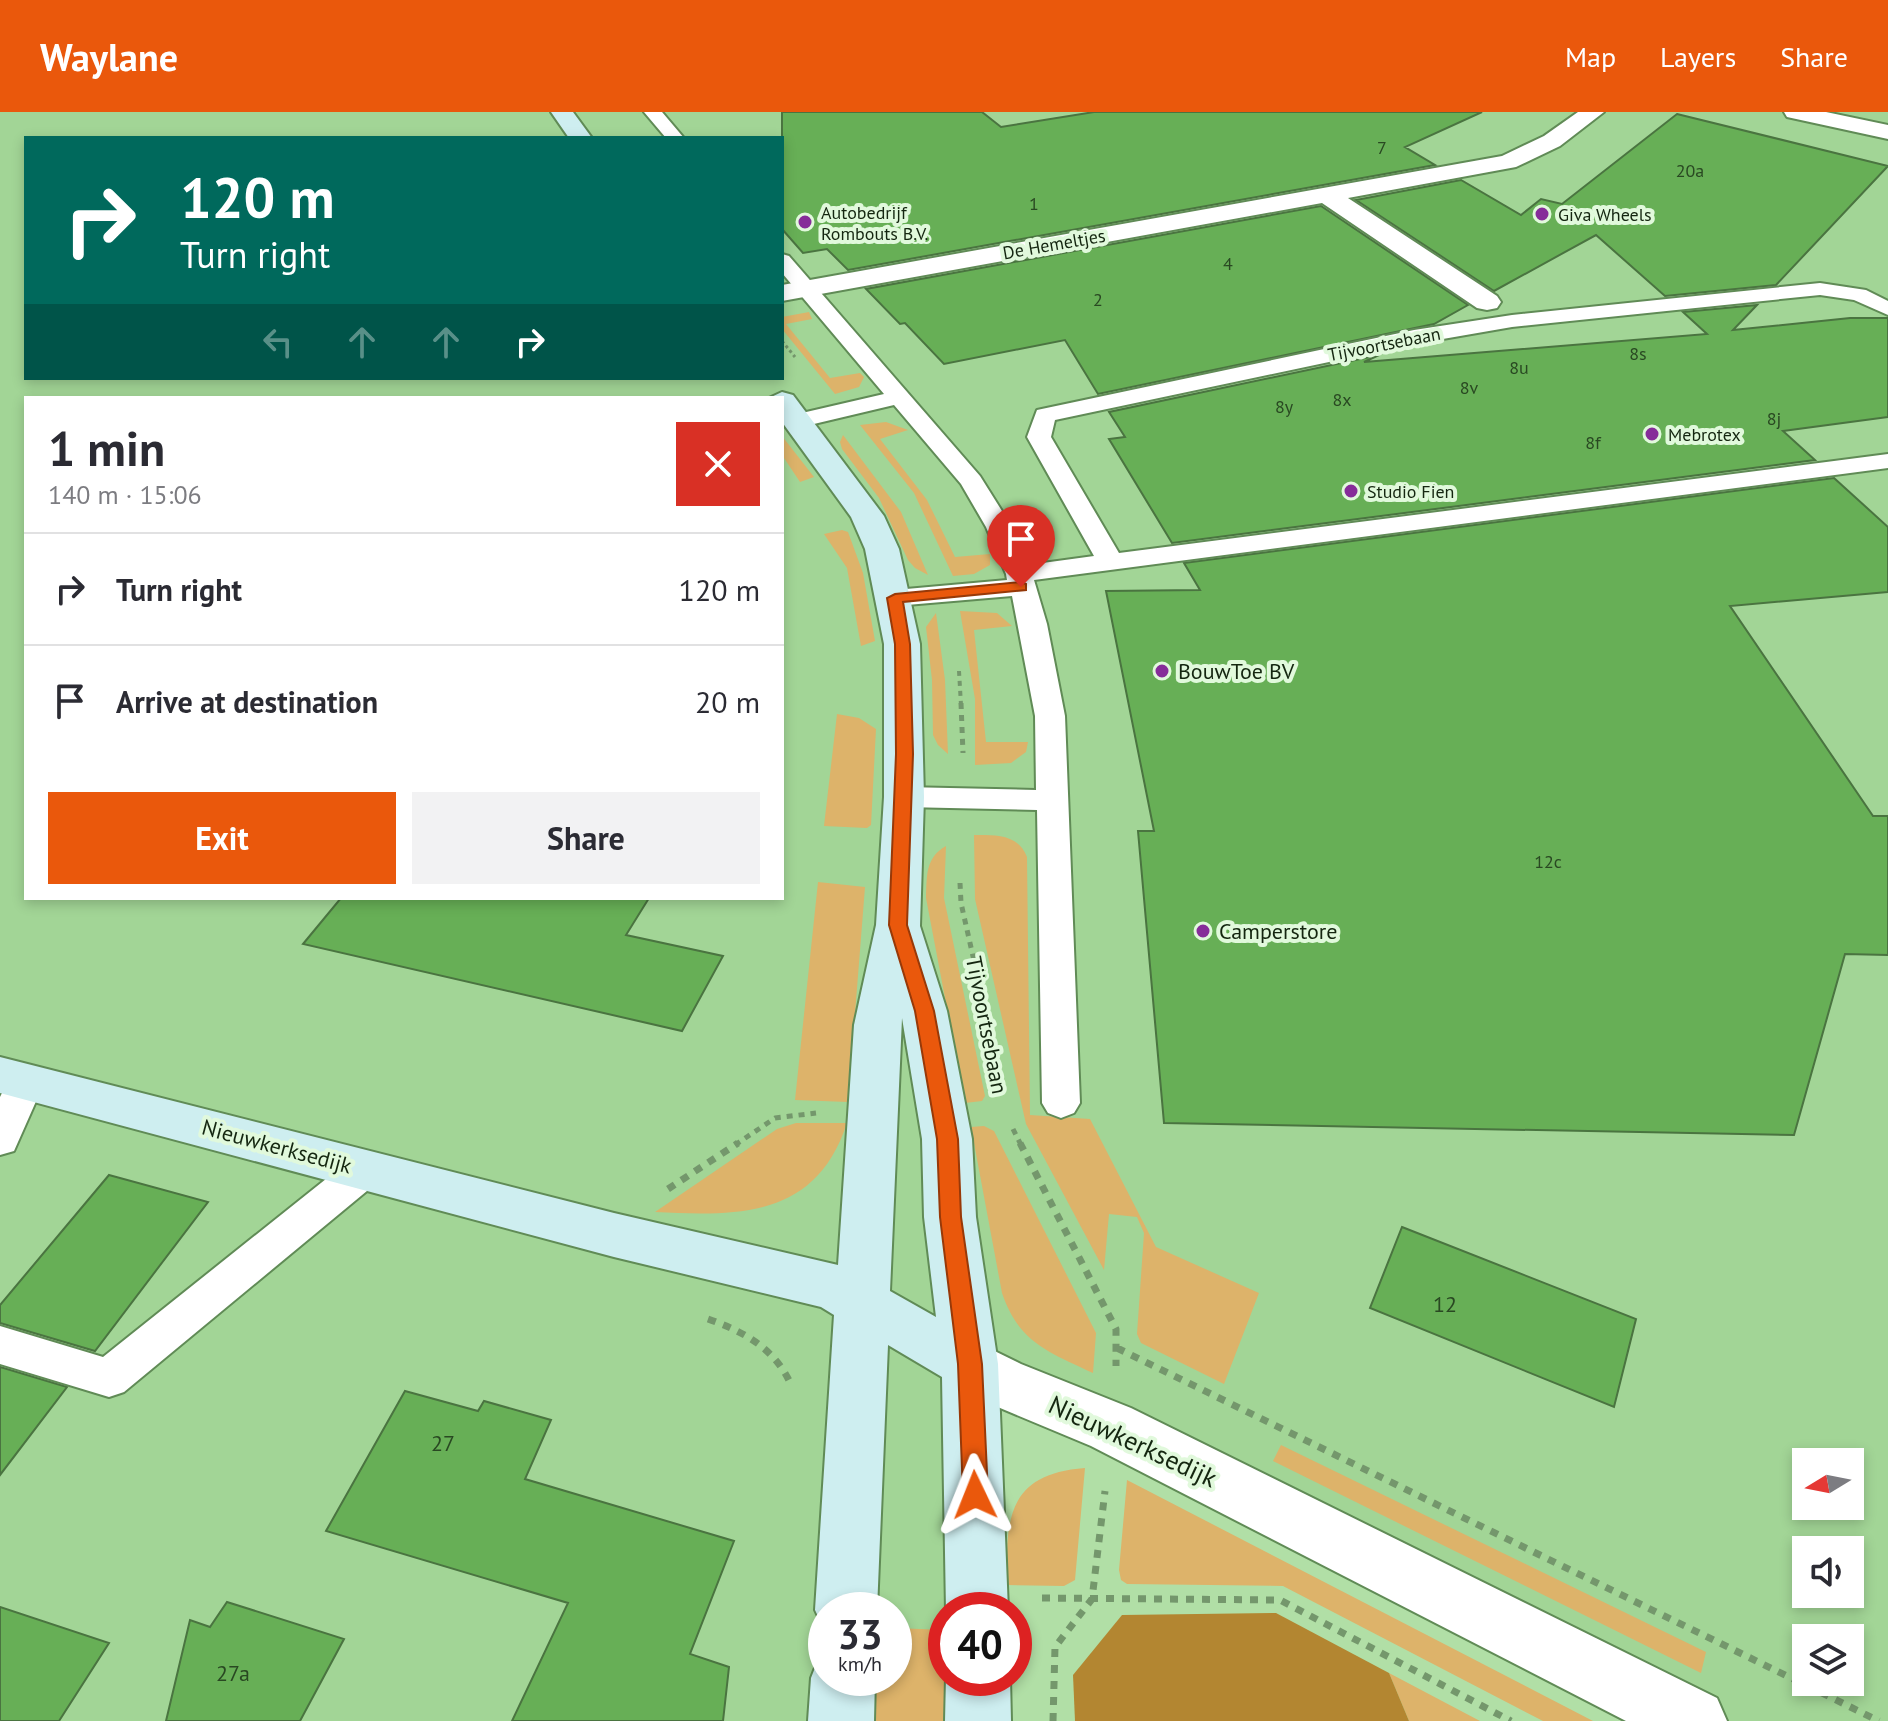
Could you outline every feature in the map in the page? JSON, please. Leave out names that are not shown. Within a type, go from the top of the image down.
[{"type":"street","points":[[562,112],[580,136]]},
{"type":"street","name":"De Hemeltjes","points":[[794,291],[1508,162],[1552,141],[1593,112]]},
{"type":"street","points":[[1795,112],[1888,132]]},
{"type":"street","points":[[1327,195],[1487,302]]},
{"type":"street","points":[[786,407],[867,516],[882,549],[895,598],[902,644],[904,797],[898,925],[877,1025],[847,1592]]},
{"type":"street","points":[[898,925],[924,1011],[947,1139],[950,1217],[970,1364],[976,1592]]},
{"type":"street","name":"Nieuwkerksedijk","points":[[13,1078],[614,1235],[834,1287],[1001,1382],[1111,1427],[1694,1721]]},
{"type":"street","points":[[841,1721],[842,1696]]},
{"type":"street","points":[[978,1696],[978,1721]]},
{"type":"lane","points":[[653,112],[673,136]]},
{"type":"lane","points":[[784,265],[794,291],[900,397],[971,481],[999,527],[1020,580],[1033,624],[1050,716],[1061,1103]]},
{"type":"lane","name":"Tijvoortsebaan","points":[[1110,561],[1039,437],[1045,415],[1414,337],[1512,321],[1820,289],[1859,294],[1888,309]]},
{"type":"lane","points":[[786,407],[838,412],[900,397]]},
{"type":"lane","points":[[895,598],[945,593],[1110,561],[1888,461]]},
{"type":"lane","points":[[904,797],[1052,800]]},
{"type":"lane","points":[[0,1140],[13,1078]]},
{"type":"lane","points":[[0,1345],[109,1378],[365,1170]]},
{"type":"path","points":[[784,344],[838,412]]},
{"type":"path","name":"Tijvoortsebaan","points":[[945,593],[961,679],[961,903],[980,990]]},
{"type":"path","name":"Tijvoortsebaan","points":[[943,1114],[1004,1111],[1116,1329],[1111,1427],[1092,1599]]},
{"type":"path","points":[[662,1194],[775,1118],[805,1112],[871,1115]]},
{"type":"path","points":[[1117,1348],[1879,1721]]},
{"type":"path","points":[[1053,1721],[1055,1647],[1092,1599],[1280,1600],[1511,1721]]},
{"type":"shaded area","points":[[0,112],[1888,112],[1888,1721],[1708,1721],[991,1360],[949,1592],[928,1592],[928,1696],[955,1696],[967,1721],[0,1721]]},
{"type":"shaded area","points":[[809,312],[812,319],[786,324],[830,378],[860,373],[864,377],[859,387],[835,394],[784,331],[784,317]]},
{"type":"shaded area","points":[[886,422],[908,430],[880,439],[927,500],[955,557],[990,554],[990,565],[974,574],[953,576],[914,493],[860,425]]},
{"type":"shaded area","points":[[843,435],[901,512],[928,575],[908,560],[879,498],[842,449],[840,442]]},
{"type":"shaded area","points":[[784,439],[814,477],[800,482],[784,458]]},
{"type":"shaded area","points":[[842,530],[848,532],[863,573],[875,641],[861,646],[847,568],[824,534]]},
{"type":"shaded area","points":[[960,611],[997,613],[1012,626],[974,630],[986,742],[1028,742],[1026,752],[1011,763],[975,765],[975,699]]},
{"type":"shaded area","points":[[936,613],[945,680],[948,754],[933,735],[932,680],[926,627]]},
{"type":"shaded area","points":[[837,714],[859,718],[876,729],[871,825],[867,828],[824,826]]},
{"type":"shaded area","points":[[974,835],[1005,837],[1018,844],[1027,857],[1030,1115],[1090,1119],[1156,1247],[1259,1293],[1224,1384],[1141,1343],[1137,1334],[1144,1233],[1137,1217],[1109,1214],[1104,1270],[1026,1124],[975,899]]},
{"type":"shaded area","points":[[946,846],[944,898],[985,1096],[982,1101],[965,1103],[926,898],[931,862]]},
{"type":"shaded area","points":[[818,882],[865,887],[848,1102],[795,1100]]},
{"type":"shaded area","points":[[796,1123],[847,1123],[833,1154],[816,1178],[795,1194],[771,1205],[744,1211],[655,1212],[777,1129]]},
{"type":"shaded area","points":[[984,1126],[994,1131],[1096,1333],[1093,1373],[1037,1344],[1017,1324],[1009,1310],[1002,1293],[971,1127]]},
{"type":"shaded area","points":[[1281,1445],[1706,1652],[1701,1673],[1273,1461]]},
{"type":"shaded area","points":[[1085,1468],[1075,1580],[1064,1586],[1007,1585],[1010,1521],[1016,1504],[1025,1491],[1039,1480],[1059,1472]]},
{"type":"shaded area","points":[[1127,1480],[1593,1721],[1543,1721],[1283,1586],[1127,1584],[1121,1580],[1119,1570]]},
{"type":"shaded area","points":[[1276,1613],[1389,1673],[1409,1721],[1075,1721],[1073,1675],[1122,1615]]},
{"type":"shaded area","points":[[912,1629],[928,1629],[928,1696],[948,1696],[949,1721],[865,1721],[866,1696],[912,1696]]},
{"type":"shaded area","points":[[1389,1673],[1480,1721],[1409,1721]]},
{"type":"building","points":[[782,112],[982,112],[1001,127],[1094,112],[1482,112],[1405,147],[1435,165],[848,270],[827,249],[803,253],[784,231]]},
{"type":"building","points":[[1677,114],[1888,166],[1776,285],[1665,296],[1596,235],[1494,291],[1356,200],[1461,180],[1521,215],[1541,199],[1562,204]]},
{"type":"building","points":[[1321,206],[1468,305],[1434,324],[1098,394],[1065,340],[944,364],[905,323],[900,324],[866,289]]},
{"type":"building","points":[[1757,305],[1733,330],[1850,318],[1888,318],[1888,417],[1783,431],[1815,460],[1172,543],[1109,439],[1125,437],[1109,412],[1379,355],[1364,362],[1707,334],[1683,312]]},
{"type":"building","points":[[1834,478],[1888,527],[1888,592],[1730,606],[1873,816],[1888,816],[1888,955],[1845,954],[1794,1135],[1164,1123],[1138,831],[1154,831],[1106,591],[1200,590],[1184,563]]},
{"type":"building","points":[[339,900],[648,900],[626,935],[723,956],[682,1031],[303,944]]},
{"type":"building","points":[[109,1175],[208,1202],[95,1351],[0,1323],[0,1305]]},
{"type":"building","points":[[1402,1227],[1636,1319],[1614,1407],[1370,1308]]},
{"type":"building","points":[[0,1367],[67,1387],[0,1475]]},
{"type":"building","points":[[405,1391],[478,1411],[484,1401],[551,1420],[525,1479],[734,1541],[690,1654],[729,1667],[723,1721],[512,1721],[568,1603],[326,1531]]},
{"type":"building","points":[[227,1602],[344,1639],[300,1721],[166,1721],[190,1620],[210,1627]]},
{"type":"building","points":[[0,1607],[109,1643],[59,1721],[0,1721]]},
{"type":"place","name":"Giva Wheels","points":[[1542,214]]},
{"type":"place","name":"Autobedrijf Rombouts B.V.","points":[[805,222]]},
{"type":"place","name":"Mebrotex","points":[[1652,434]]},
{"type":"place","name":"Studio Fien","points":[[1351,491]]},
{"type":"place","name":"BouwToe BV","points":[[1162,671]]},
{"type":"place","name":"Camperstore","points":[[1203,931]]},
{"type":"route","points":[[975,1495],[970,1364],[950,1217],[947,1139],[924,1011],[898,925],[904,754],[902,644],[895,598],[1021,587]]}]
